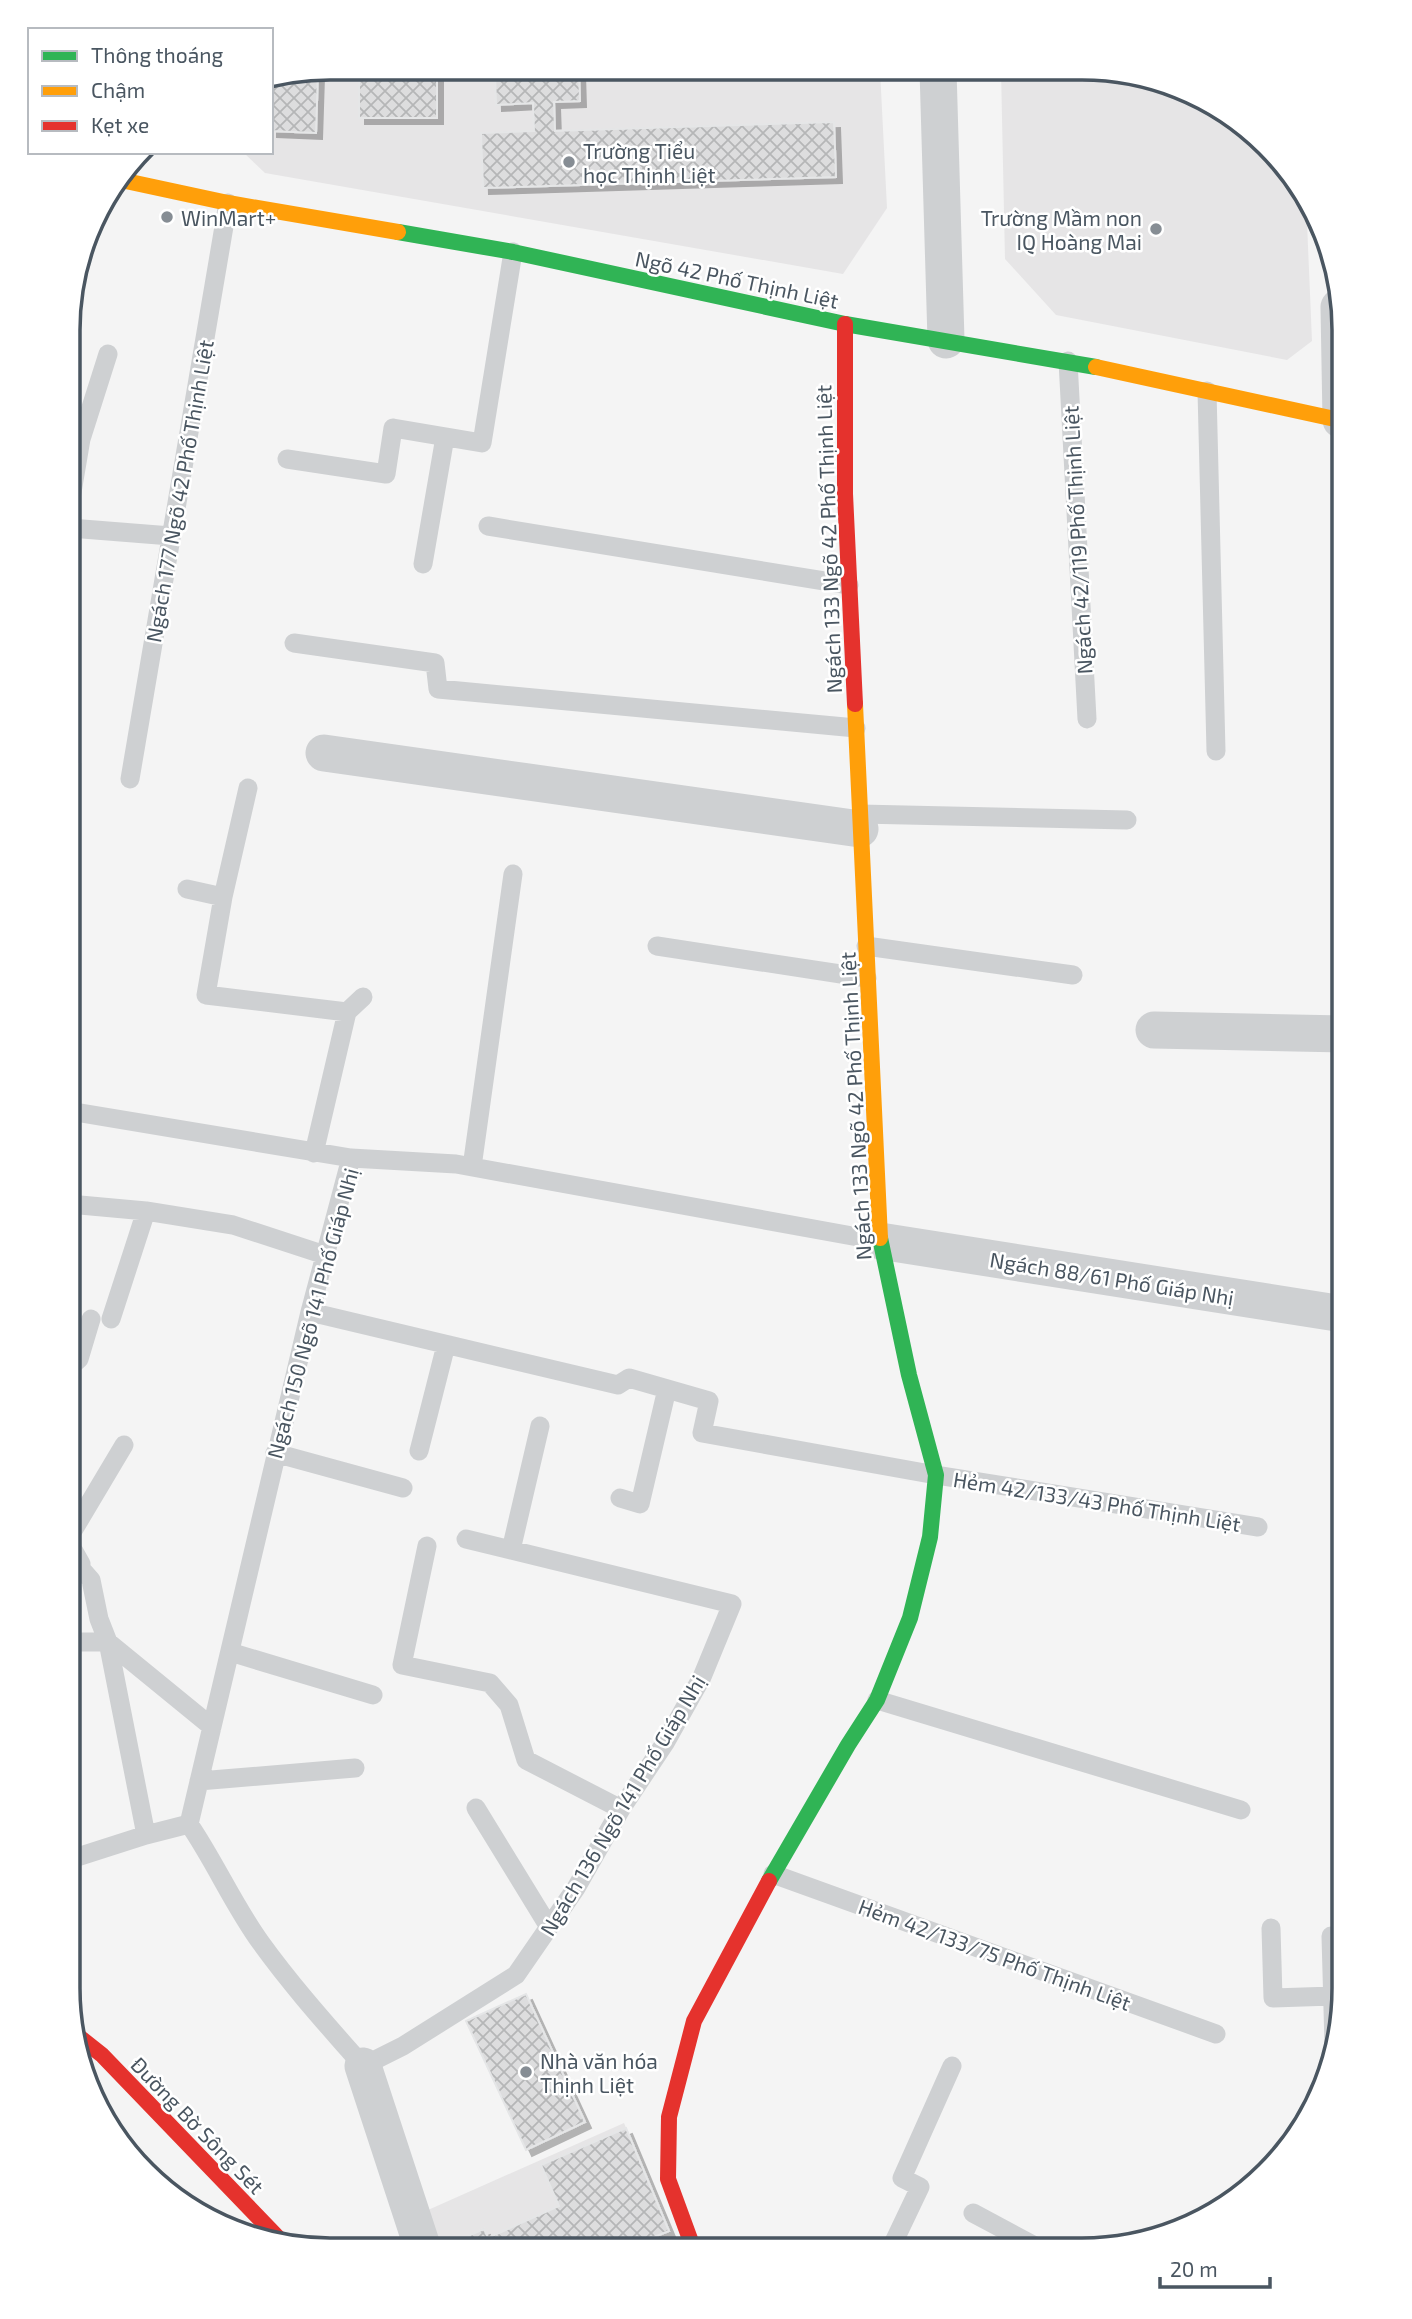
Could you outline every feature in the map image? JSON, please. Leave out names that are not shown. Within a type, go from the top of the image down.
[{"type":"street","points":[[938,80],[946,340]]},
{"type":"street","name":"Ngõ 42 Phố Thịnh Liệt","points":[[130,182],[228,203],[513,252],[845,324],[1068,362],[1332,419]]},
{"type":"street","name":"Ngách 133 Ngõ 42 Phố Thịnh Liệt","points":[[690,2238],[668,2179],[669,2117],[695,2021],[773,1874],[877,1700],[910,1618],[930,1537],[936,1475],[909,1375],[880,1241],[845,494],[845,324]]},
{"type":"street","points":[[324,753],[860,822]]},
{"type":"street","points":[[1154,1030],[1332,1034]]},
{"type":"street","name":"Ngách 88/61 Phố Giáp Nhị","points":[[880,1241],[1332,1312]]},
{"type":"street","name":"Đường Bờ Sông Sét","points":[[86,2043],[102,2055],[272,2232]]},
{"type":"street","points":[[363,2066],[419,2238]]},
{"type":"lane","name":"Ngách 177 Ngõ 42 Phố Thịnh Liệt","points":[[130,779],[228,203]]},
{"type":"lane","points":[[286,460],[386,474],[393,428],[482,443],[513,252]]},
{"type":"lane","points":[[81,423],[108,354]]},
{"type":"lane","name":"Ngách 42/119 Phố Thịnh Liệt","points":[[1068,362],[1087,719]]},
{"type":"lane","points":[[1207,391],[1216,751]]},
{"type":"lane","points":[[423,564],[445,437]]},
{"type":"lane","points":[[488,526],[849,586]]},
{"type":"lane","points":[[81,529],[171,536]]},
{"type":"lane","points":[[294,643],[435,663],[438,689],[856,728]]},
{"type":"lane","points":[[248,788],[223,897],[206,995],[347,1012]]},
{"type":"lane","points":[[860,822],[1127,820]]},
{"type":"lane","points":[[472,1167],[513,874]]},
{"type":"lane","points":[[187,888],[223,897]]},
{"type":"lane","points":[[657,946],[867,978]]},
{"type":"lane","points":[[866,946],[1073,975]]},
{"type":"lane","points":[[314,1153],[347,1012],[363,997]]},
{"type":"lane","points":[[81,1113],[351,1158]]},
{"type":"lane","name":"Ngách 150 Ngõ 141 Phố Giáp Nhị","points":[[189,1824],[275,1453],[351,1158],[456,1164],[880,1241]]},
{"type":"lane","points":[[81,1205],[146,1211],[233,1225],[325,1255]]},
{"type":"lane","points":[[81,1355],[101,1319],[146,1211]]},
{"type":"lane","points":[[310,1312],[618,1385],[629,1378],[667,1389],[640,1504],[620,1498]]},
{"type":"lane","points":[[419,1451],[446,1345]]},
{"type":"lane","name":"Hẻm 42/133/43 Phố Thịnh Liệt","points":[[667,1389],[709,1401],[702,1433],[936,1475],[1258,1527]]},
{"type":"lane","points":[[511,1550],[540,1426]]},
{"type":"lane","points":[[81,1519],[124,1445]]},
{"type":"lane","points":[[275,1453],[403,1488]]},
{"type":"lane","name":"Ngách 136 Ngõ 141 Phố Giáp Nhị","points":[[363,2066],[403,2046],[516,1975],[576,1888],[621,1810],[665,1743],[702,1677],[732,1604],[466,1539]]},
{"type":"lane","points":[[427,1546],[402,1665],[491,1683],[509,1705],[526,1760],[621,1810]]},
{"type":"lane","points":[[81,1563],[91,1580],[99,1619],[108,1642],[146,1835]]},
{"type":"lane","points":[[81,1569],[91,1580]]},
{"type":"lane","points":[[81,1642],[108,1642],[212,1727]]},
{"type":"lane","points":[[230,1652],[373,1695]]},
{"type":"lane","points":[[877,1700],[1241,1810]]},
{"type":"lane","points":[[199,1781],[355,1768]]},
{"type":"lane","points":[[476,1808],[549,1927]]},
{"type":"lane","points":[[81,1856],[189,1824],[260,1941],[363,2066]]},
{"type":"lane","name":"Hẻm 42/133/75 Phố Thịnh Liệt","points":[[773,1874],[1216,2034]]},
{"type":"lane","points":[[1271,1927],[1273,1998],[1332,1996]]},
{"type":"lane","points":[[1331,1936],[1332,1966]]},
{"type":"lane","points":[[896,2238],[920,2188],[902,2178],[952,2066]]},
{"type":"lane","points":[[973,2213],[1020,2238]]},
{"type":"shaded area","name":"Trường Tiểu học Thịnh Liệt","points":[[881,80],[887,208],[843,274],[265,173],[245,154],[273,154],[273,87],[282,85],[314,81]]},
{"type":"shaded area","name":"Trường Mầm non IQ Hoàng Mai","points":[[1001,80],[1098,81],[1146,89],[1192,106],[1234,132],[1280,178],[1307,222],[1312,341],[1287,360],[1056,315],[1005,259]]},
{"type":"shaded area","points":[[624,2123],[669,2231],[652,2238],[428,2238],[419,2214]]},
{"type":"building","points":[[318,81],[316,133],[273,131],[273,87]]},
{"type":"building","points":[[359,81],[437,81],[437,118],[359,118]]},
{"type":"building","points":[[495,81],[579,81],[580,101],[554,102],[555,131],[834,122],[836,177],[483,188],[481,133],[534,131],[533,103],[496,105]]},
{"type":"building","name":"Nhà văn hóa Thịnh Liệt","points":[[526,1994],[585,2122],[526,2150],[466,2021]]},
{"type":"building","points":[[626,2128],[669,2231],[652,2238],[488,2238],[559,2206],[541,2165]]},
{"type":"building","points":[[484,2229],[488,2238],[463,2238]]},
{"type":"traffic: fast","points":[[398,232],[513,252],[845,324],[1096,367]]},
{"type":"traffic: fast","points":[[769,1881],[877,1700],[910,1618],[930,1537],[936,1475],[909,1375],[880,1238]]},
{"type":"traffic: slow","points":[[130,182],[228,203],[398,232]]},
{"type":"traffic: slow","points":[[1096,367],[1332,418]]},
{"type":"traffic: slow","points":[[855,704],[880,1238]]},
{"type":"traffic: jam","points":[[845,324],[845,494],[855,704]]},
{"type":"traffic: jam","points":[[690,2238],[668,2179],[669,2117],[694,2021],[769,1881]]},
{"type":"traffic: jam","points":[[86,2043],[102,2055],[272,2232]]},
{"type":"place","name":"Trường Tiểu học Thịnh Liệt","points":[[569,162]]},
{"type":"place","name":"WinMart+","points":[[167,217]]},
{"type":"place","name":"Trường Mầm non IQ Hoàng Mai","points":[[1156,229]]},
{"type":"place","name":"Nhà văn hóa Thịnh Liệt","points":[[526,2072]]}]
